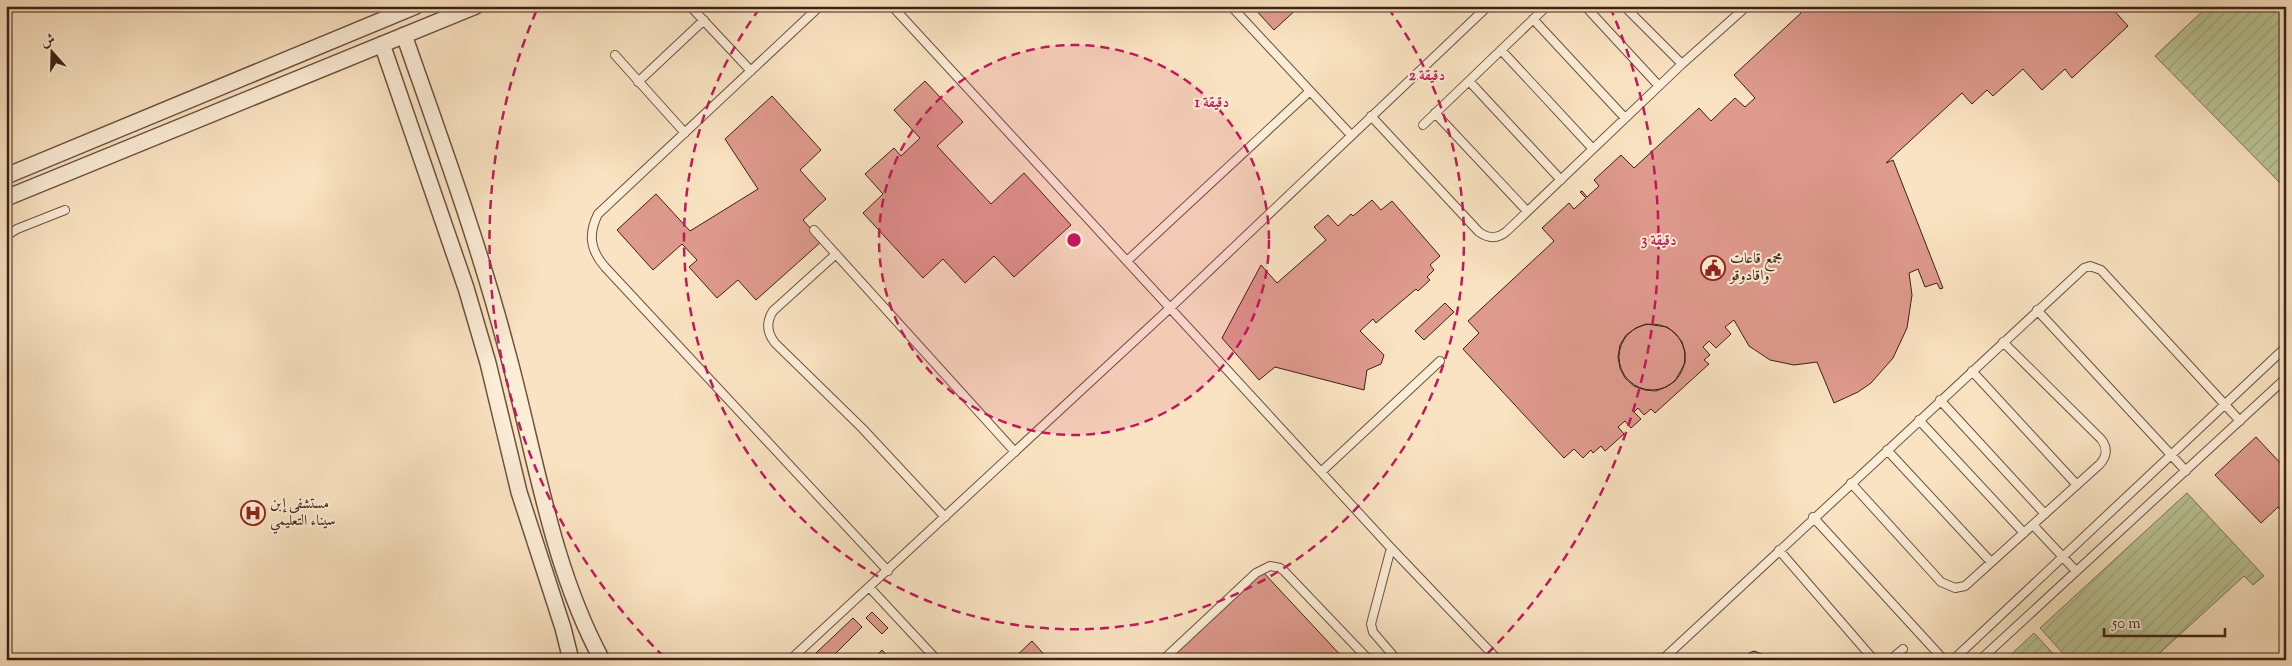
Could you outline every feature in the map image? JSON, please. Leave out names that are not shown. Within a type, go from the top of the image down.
[{"type":"street","points":[[6,176],[416,6]]},
{"type":"street","points":[[6,198],[476,6]]},
{"type":"street","points":[[404,35],[485,271],[518,388],[543,493],[565,571],[585,624],[602,660]]},
{"type":"street","points":[[382,44],[466,288],[488,363],[519,492],[572,660]]},
{"type":"street","points":[[88,142],[96,162]]},
{"type":"lane","points":[[690,6],[751,70]]},
{"type":"lane","points":[[820,6],[598,214],[591,236],[592,248],[597,258],[888,570]]},
{"type":"lane","points":[[892,6],[1391,548],[1498,660]]},
{"type":"lane","points":[[1232,6],[1351,135]]},
{"type":"lane","points":[[790,660],[1170,308],[1488,6]]},
{"type":"lane","points":[[1423,124],[1547,6]]},
{"type":"lane","points":[[1585,6],[1659,86]]},
{"type":"lane","points":[[1624,6],[1682,64]]},
{"type":"lane","points":[[1371,116],[1482,235],[1500,236],[1682,64],[1747,6]]},
{"type":"lane","points":[[1533,19],[1626,118]]},
{"type":"lane","points":[[638,82],[704,20]]},
{"type":"lane","points":[[1501,50],[1593,149]]},
{"type":"lane","points":[[614,55],[685,132]]},
{"type":"lane","points":[[1469,81],[1561,180]]},
{"type":"lane","points":[[1127,261],[1310,91]]},
{"type":"lane","points":[[1435,113],[1527,211]]},
{"type":"lane","points":[[6,236],[17,229],[65,210]]},
{"type":"lane","points":[[814,230],[1015,452]]},
{"type":"lane","points":[[836,254],[773,311],[768,322],[769,333],[775,343],[862,428],[945,517]]},
{"type":"lane","points":[[1662,660],[2037,310],[2079,272],[2090,266],[2096,267],[2240,421]]},
{"type":"lane","points":[[2037,310],[2186,471]]},
{"type":"lane","points":[[1851,483],[1945,585],[1955,588],[1964,586],[2078,485],[2104,460],[2106,455],[2105,444],[2003,342]]},
{"type":"lane","points":[[1953,660],[2286,347]]},
{"type":"lane","points":[[1321,472],[1440,361]]},
{"type":"lane","points":[[1972,371],[2078,485]]},
{"type":"lane","points":[[1980,660],[2286,378]]},
{"type":"lane","points":[[1940,400],[2046,514]]},
{"type":"lane","points":[[1919,420],[2024,532]]},
{"type":"lane","points":[[1887,450],[1991,562]]},
{"type":"lane","points":[[1814,518],[1944,660]]},
{"type":"lane","points":[[2033,525],[2076,571]]},
{"type":"lane","points":[[1391,548],[1371,624],[1373,632],[1397,660]]},
{"type":"lane","points":[[1779,550],[1874,660]]},
{"type":"lane","points":[[1163,660],[1256,573],[1270,566],[1284,571],[1369,660]]},
{"type":"lane","points":[[869,587],[937,660]]},
{"type":"lane","points":[[1890,660],[1903,649]]},
{"type":"green space","points":[[2208,6],[2286,6],[2286,189],[2155,56]]},
{"type":"green space","points":[[2187,493],[2264,576],[2253,585],[2244,576],[2152,660],[2069,660],[2040,628]]},
{"type":"green space","points":[[2034,633],[2059,660],[2005,660]]},
{"type":"building","points":[[1252,6],[1300,6],[1274,30]]},
{"type":"building","points":[[1795,6],[2110,6],[2128,26],[2072,78],[2065,69],[2042,90],[2023,69],[1993,96],[1987,90],[1972,104],[1962,93],[1886,163],[1893,160],[1943,288],[1940,289],[1937,283],[1925,287],[1918,269],[1909,273],[1912,295],[1907,328],[1893,358],[1871,383],[1858,392],[1834,403],[1817,362],[1794,365],[1770,360],[1749,346],[1734,320],[1725,327],[1731,334],[1716,348],[1709,341],[1703,347],[1710,355],[1704,360],[1709,364],[1655,413],[1651,409],[1644,415],[1638,408],[1634,412],[1641,419],[1631,428],[1625,421],[1618,427],[1624,434],[1605,451],[1601,446],[1593,453],[1591,450],[1583,458],[1574,449],[1564,458],[1463,349],[1479,333],[1468,321],[1554,241],[1542,228],[1569,203],[1574,209],[1586,198],[1580,192],[1582,191],[1587,197],[1599,186],[1594,180],[1621,155],[1634,168],[1699,108],[1711,121],[1735,98],[1745,107],[1755,98],[1734,75],[1801,13]],"holes":[[[1646,324],[1667,327],[1682,342],[1685,352],[1685,363],[1675,381],[1656,391],[1634,386],[1625,378],[1620,368],[1618,357],[1620,345],[1626,335]]]},
{"type":"building","points":[[925,81],[963,122],[937,146],[991,204],[1024,173],[1071,225],[1014,277],[994,256],[965,283],[943,259],[923,278],[863,213],[883,194],[865,174],[894,148],[901,156],[920,138],[894,110]]},
{"type":"building","points":[[772,96],[821,150],[800,170],[826,199],[803,220],[822,241],[756,300],[738,280],[717,298],[689,267],[697,260],[682,244],[653,270],[617,230],[656,194],[690,231],[758,189],[725,139]]},
{"type":"building","points":[[1372,200],[1381,210],[1392,201],[1440,256],[1430,265],[1434,270],[1427,277],[1430,280],[1418,291],[1416,289],[1376,323],[1373,319],[1360,331],[1384,355],[1381,364],[1367,370],[1364,390],[1275,367],[1259,380],[1222,338],[1261,265],[1277,283],[1326,240],[1314,227],[1328,215],[1338,226],[1351,214],[1353,216]]},
{"type":"building","points":[[1445,303],[1454,312],[1424,340],[1415,331]]},
{"type":"building","points":[[1658,324],[1676,333],[1683,344],[1685,357],[1683,370],[1676,381],[1665,388],[1646,390],[1628,381],[1621,370],[1619,351],[1628,333],[1639,326]]},
{"type":"building","points":[[2256,437],[2284,467],[2286,465],[2286,515],[2278,507],[2261,523],[2215,475]]},
{"type":"building","points":[[1263,572],[1345,660],[1168,660]]},
{"type":"building","points":[[872,612],[888,628],[882,634],[866,618]]},
{"type":"building","points":[[853,618],[862,627],[829,660],[823,660],[816,653]]},
{"type":"building","points":[[1032,641],[1049,660],[1012,660]]},
{"type":"building","points":[[882,650],[891,660],[872,660]]},
{"type":"building","points":[[1754,651],[1762,654],[1768,660],[1747,660],[1749,653]]},
{"type":"place","name":"مجمع قاعات واقادوقو","points":[[1713,268]]},
{"type":"place","name":"مستشفى إبن سيناء التعليمي","points":[[253,513]]}]
